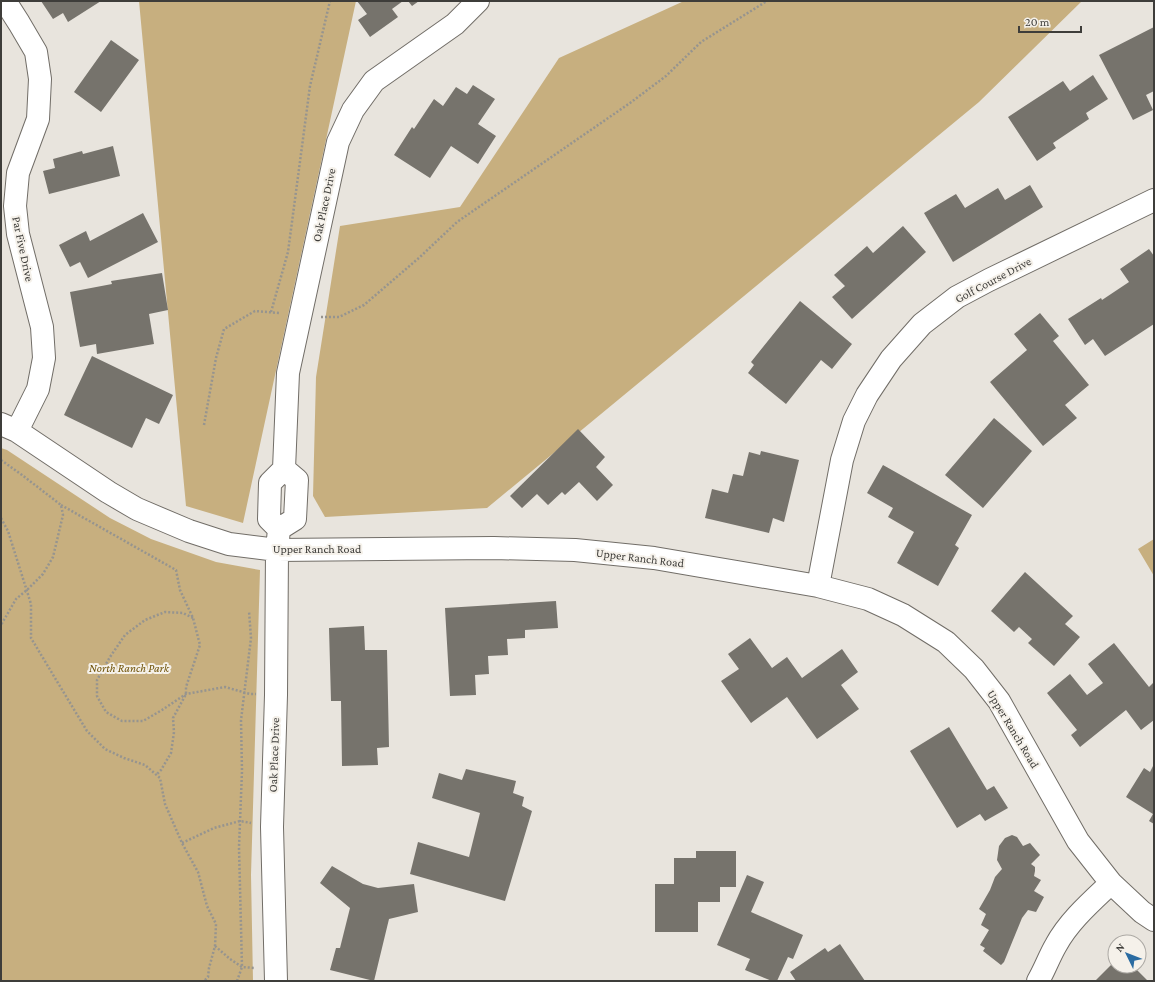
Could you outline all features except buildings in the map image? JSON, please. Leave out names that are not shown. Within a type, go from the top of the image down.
[{"type":"street","name":"Par Five Drive","points":[[5,1],[36,52],[40,79],[38,119],[18,173],[15,206],[18,234],[42,327],[44,358],[38,389],[9,427]]},
{"type":"street","name":"Oak Place Drive","points":[[276,976],[272,827],[276,695],[278,540],[270,519],[270,483],[284,468],[288,373],[338,142],[354,110],[374,81],[455,24],[478,1]]},
{"type":"street","name":"Golf Course Drive","points":[[818,586],[842,460],[852,428],[867,395],[891,358],[922,324],[957,297],[1154,200]]},
{"type":"street","name":"Upper Ranch Road","points":[[9,427],[108,492],[137,509],[189,531],[228,544],[278,540],[575,550],[654,558],[818,586],[868,600],[903,615],[946,642],[974,669],[999,701],[1078,841],[1111,883],[1142,912],[1154,920]]},
{"type":"street","points":[[1038,981],[1056,945],[1068,927],[1087,905],[1111,883]]},
{"type":"path","points":[[271,312],[288,252],[310,86],[330,1]]},
{"type":"path","points":[[204,425],[216,358],[224,329],[254,311],[300,316],[339,317],[364,306],[457,222],[630,103],[666,76],[702,42],[767,1]]},
{"type":"path","points":[[1,460],[61,505],[176,570],[180,590],[193,618],[200,645],[186,687],[186,694],[173,718],[174,732],[171,753],[161,770],[156,775]]},
{"type":"path","points":[[1,625],[16,599],[43,574],[53,557],[63,514],[61,505]]},
{"type":"path","points":[[1,518],[8,531],[31,604],[31,638],[87,731],[105,749],[124,758],[145,765],[160,778],[165,804],[182,843],[198,872],[208,906],[216,924],[215,946],[208,977],[204,981]]},
{"type":"path","points":[[237,981],[242,967],[239,847],[242,771],[241,720],[251,638],[249,611]]},
{"type":"path","points":[[193,618],[183,614],[165,612],[145,620],[125,635],[97,680],[97,696],[106,712],[122,721],[143,721],[186,694],[225,687],[250,694],[276,695]]},
{"type":"path","points":[[182,843],[214,828],[240,821],[272,827]]},
{"type":"path","points":[[215,946],[242,967],[276,976]]},
{"type":"green space","points":[[139,1],[356,1],[243,523],[186,506]]},
{"type":"green space","points":[[684,1],[1082,1],[979,102],[487,508],[325,517],[313,496],[316,377],[340,226],[460,207],[559,58]]},
{"type":"green space","name":"North Ranch Park","points":[[1,448],[7,450],[110,518],[151,539],[216,562],[260,570],[251,875],[253,981],[1,981]]},
{"type":"green space","points":[[1154,539],[1154,576],[1138,549]]}]
